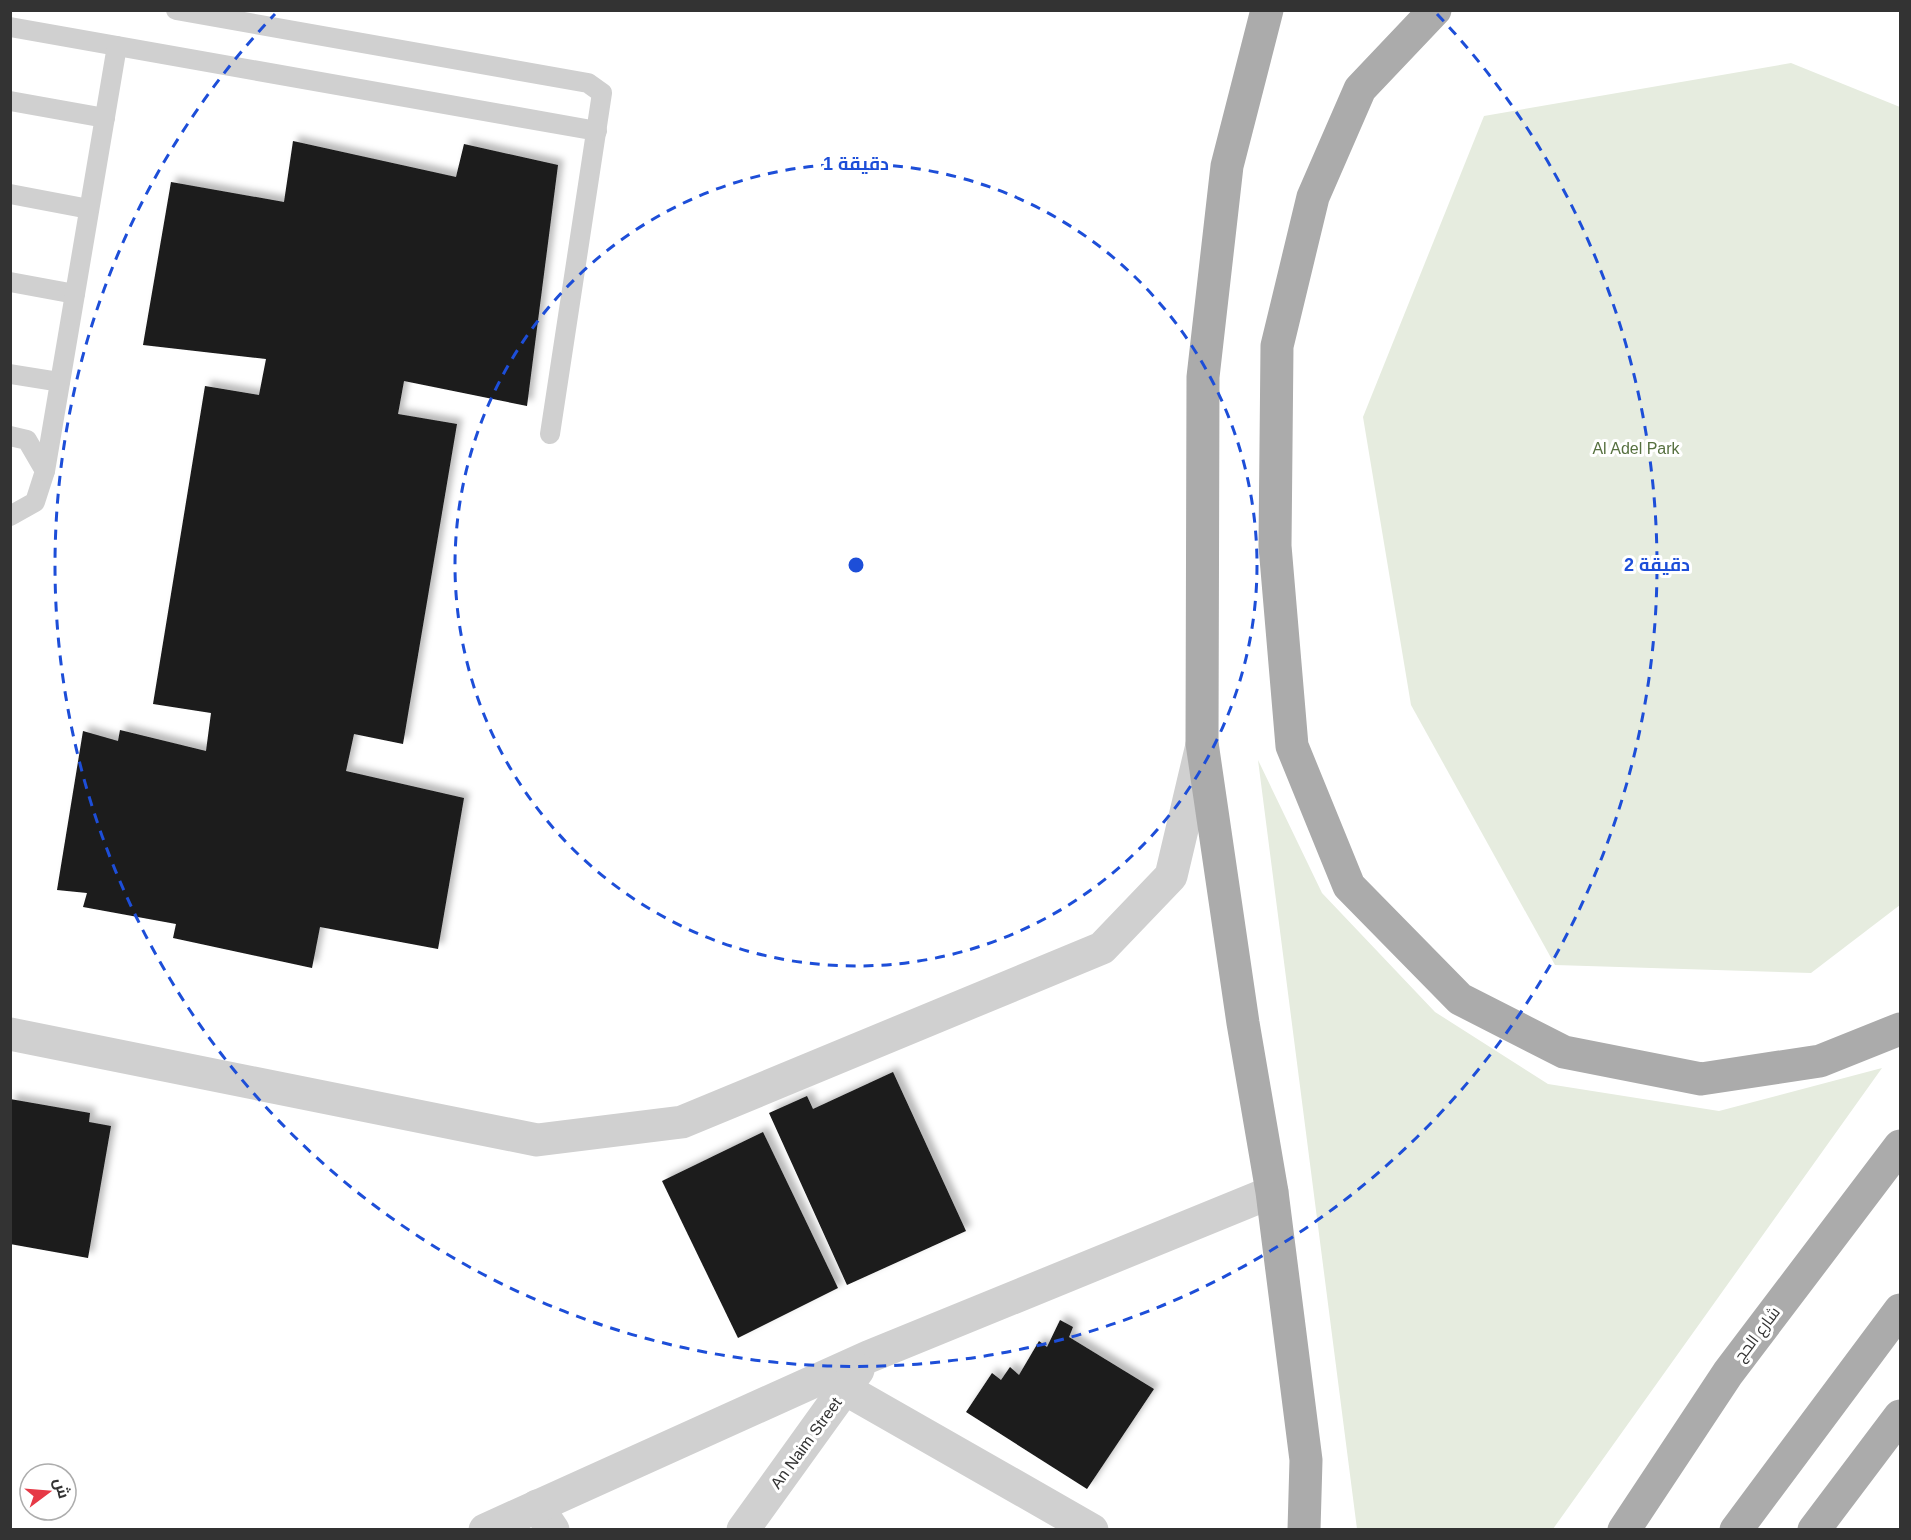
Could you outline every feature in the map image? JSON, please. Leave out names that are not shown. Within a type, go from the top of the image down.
[{"type":"main road","points":[[1267,10],[1227,166],[1203,377],[1202,743],[1243,1023],[1272,1192],[1306,1460],[1304,1530]]},
{"type":"main road","points":[[1435,10],[1360,89],[1313,197],[1277,346],[1275,546],[1292,746],[1349,886],[1460,999],[1563,1052],[1701,1079],[1820,1061],[1900,1029]]},
{"type":"main road","name":"شارع الحج","points":[[1624,1530],[1728,1373],[1900,1146]]},
{"type":"main road","points":[[1736,1530],[1900,1310]]},
{"type":"main road","points":[[1814,1530],[1900,1416]]},
{"type":"street","points":[[10,1034],[537,1140],[682,1122],[1102,948],[1171,876],[1202,743]]},
{"type":"street","points":[[485,1530],[545,1518],[868,1357],[1272,1192]]},
{"type":"street","name":"An Naim Street","points":[[743,1530],[868,1357]]},
{"type":"street","points":[[845,1389],[1092,1530]]},
{"type":"lane","points":[[176,10],[588,83],[602,93],[550,434]]},
{"type":"lane","points":[[10,27],[597,131]]},
{"type":"lane","points":[[10,516],[36,502],[45,471],[117,46]]},
{"type":"lane","points":[[10,101],[105,118]]},
{"type":"lane","points":[[10,194],[90,209]]},
{"type":"lane","points":[[10,282],[75,294]]},
{"type":"lane","points":[[10,374],[60,382]]},
{"type":"lane","points":[[10,436],[27,440],[45,471]]},
{"type":"green space","name":"Al Adel Park","points":[[1791,63],[1900,107],[1900,905],[1811,973],[1555,965],[1411,705],[1363,417],[1484,116]]},
{"type":"green space","points":[[1258,760],[1322,893],[1435,1012],[1548,1084],[1719,1111],[1882,1068],[1553,1529],[1357,1529]]},
{"type":"building","points":[[293,141],[456,177],[464,144],[558,165],[527,406],[404,381],[398,414],[457,424],[403,744],[354,734],[346,771],[464,798],[438,949],[320,927],[312,968],[173,938],[176,924],[83,907],[87,893],[57,890],[83,731],[118,741],[120,730],[206,751],[211,713],[153,704],[205,386],[259,395],[266,359],[143,345],[171,182],[284,202]]},
{"type":"building","points":[[893,1072],[966,1231],[847,1285],[769,1113],[807,1096],[813,1109]]},
{"type":"building","points":[[10,1099],[90,1113],[89,1122],[111,1126],[88,1258],[10,1244]]},
{"type":"building","points":[[763,1132],[838,1288],[738,1338],[662,1181]]},
{"type":"building","points":[[1060,1320],[1073,1327],[1069,1337],[1154,1389],[1087,1489],[966,1412],[992,1373],[1001,1380],[1010,1367],[1019,1375],[1039,1341],[1047,1347]]}]
